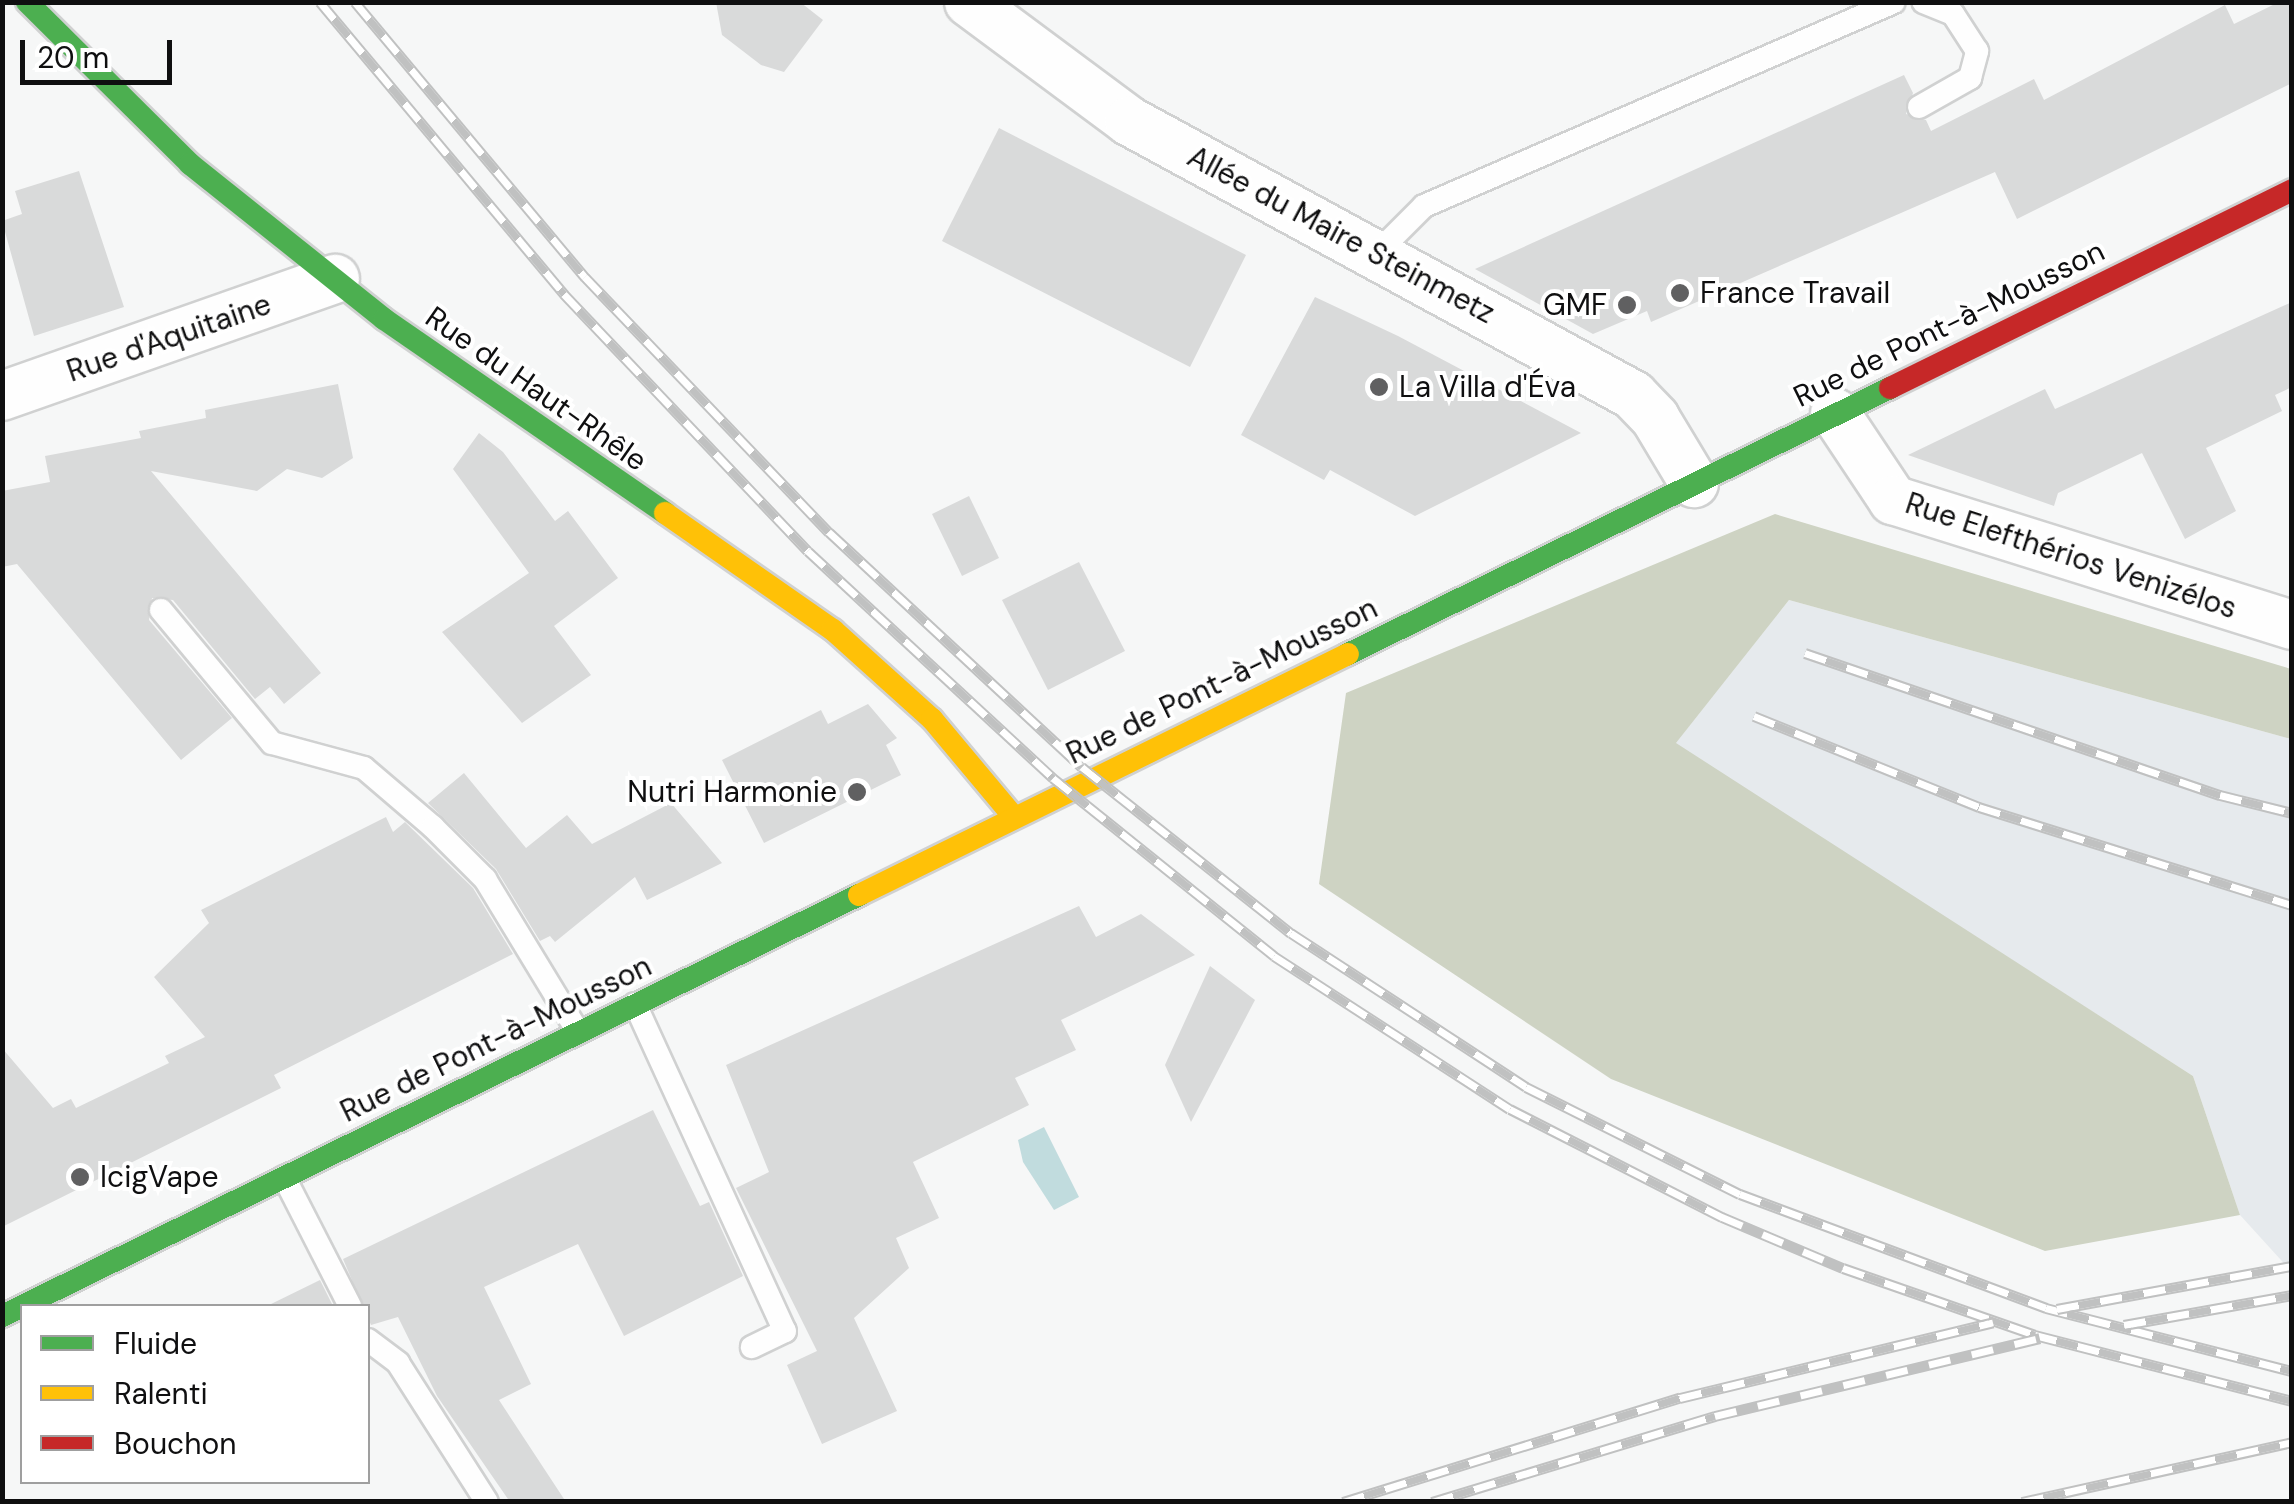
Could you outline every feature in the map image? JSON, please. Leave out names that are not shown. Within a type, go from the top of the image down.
[{"type":"main road","name":"Rue du Haut-Rhêle","points":[[27,2],[190,164],[384,319],[833,630],[932,719],[1014,818]]},
{"type":"main road","name":"Rue de Pont-à-Mousson","points":[[26,1304],[2292,190]]},
{"type":"street","name":"Allée du Maire Steinmetz","points":[[969,2],[1130,121],[1634,395],[1655,418],[1694,483]]},
{"type":"street","name":"Rue d'Aquitaine","points":[[2,396],[335,278]]},
{"type":"street","name":"Rue Elefthérios Venizélos","points":[[1835,413],[1893,500],[2292,625]]},
{"type":"lane","points":[[1377,253],[1424,206],[1894,2]]},
{"type":"lane","points":[[1920,106],[1970,78],[1977,51],[1953,14],[1923,2]]},
{"type":"lane","points":[[162,610],[272,743],[364,768],[434,827],[485,879],[578,1032]]},
{"type":"lane","points":[[635,1004],[785,1331],[752,1347]]},
{"type":"lane","points":[[284,1176],[349,1304]]},
{"type":"lane","points":[[370,1342],[398,1363],[487,1502]]},
{"type":"shaded area","points":[[1789,600],[2291,739],[2291,1271],[2240,1215],[2193,1076],[1675,744]]},
{"type":"green space","points":[[1775,514],[2291,669],[2291,739],[1789,600],[1676,743],[2193,1076],[2240,1215],[2045,1251],[1611,1079],[1319,884],[1346,693]]},
{"type":"water","points":[[1044,1127],[1079,1197],[1054,1210],[1023,1162],[1018,1140]]},
{"type":"building","points":[[716,2],[800,2],[823,20],[784,72],[761,65],[722,35]]},
{"type":"building","points":[[2279,2],[2292,2],[2292,83],[2017,219],[1995,172],[1651,322],[1647,311],[1593,334],[1475,269],[1904,75],[1913,93],[1906,114],[1926,120],[1931,131],[2034,79],[2044,100],[2225,5],[2234,24]]},
{"type":"building","points":[[999,128],[1246,255],[1190,367],[942,241]]},
{"type":"building","points":[[79,171],[124,307],[34,336],[2,221],[22,214],[15,191]]},
{"type":"building","name":"La Villa d'Éva","points":[[1315,297],[1398,336],[1581,433],[1415,516],[1330,470],[1324,480],[1241,435]]},
{"type":"building","points":[[2292,302],[2292,387],[2275,395],[2282,411],[2206,448],[2236,511],[2185,539],[2142,453],[2058,493],[2054,506],[1908,455],[2045,389],[2055,409]]},
{"type":"building","points":[[338,384],[353,458],[322,478],[287,469],[257,491],[151,471],[321,673],[284,704],[270,687],[255,699],[173,600],[152,598],[149,620],[232,718],[181,760],[17,564],[2,567],[2,491],[50,482],[45,456],[141,438],[139,431],[206,418],[205,410]]},
{"type":"building","points":[[479,433],[503,452],[555,521],[568,511],[618,578],[554,626],[591,675],[522,723],[442,632],[529,573],[453,469]]},
{"type":"building","points":[[969,496],[999,558],[962,576],[932,514]]},
{"type":"building","points":[[1079,562],[1125,651],[1048,690],[1002,600]]},
{"type":"building","points":[[868,704],[897,738],[886,745],[901,775],[764,843],[722,760],[821,710],[828,724]]},
{"type":"building","points":[[464,773],[526,848],[567,815],[592,844],[671,803],[722,863],[647,900],[635,877],[555,942],[550,936],[540,941],[496,869],[428,803]]},
{"type":"building","points":[[386,817],[393,832],[405,822],[473,888],[513,954],[274,1075],[281,1088],[2,1227],[2,1048],[53,1108],[71,1099],[76,1108],[169,1063],[165,1056],[205,1037],[154,977],[209,923],[201,910]]},
{"type":"building","points":[[1079,906],[1096,937],[1141,914],[1195,955],[1061,1020],[1076,1050],[1015,1078],[1029,1105],[913,1162],[939,1218],[896,1238],[909,1268],[854,1318],[897,1411],[822,1444],[787,1365],[817,1351],[736,1188],[769,1172],[726,1065]]},
{"type":"building","points":[[1210,966],[1255,1000],[1191,1122],[1165,1065]]},
{"type":"building","points":[[653,1110],[700,1206],[709,1202],[743,1276],[624,1336],[578,1244],[484,1287],[531,1384],[499,1400],[566,1502],[510,1502],[437,1396],[398,1317],[371,1325],[370,1304],[362,1304],[343,1259]]},
{"type":"building","points":[[320,1280],[332,1304],[271,1304]]},
{"type":"railway","points":[[320,2],[564,294],[808,551],[1053,778],[1274,956],[1510,1109],[1722,1217],[1843,1268],[2035,1335],[2292,1401]]},
{"type":"railway","points":[[355,2],[585,277],[829,532],[1082,767],[1291,933],[1526,1087],[1740,1194],[2046,1308],[2292,1371]]},
{"type":"railway","points":[[1805,653],[2220,795],[2292,813]]},
{"type":"railway","points":[[1754,716],[1979,807],[2292,905]]},
{"type":"railway","points":[[2057,1309],[2292,1266]]},
{"type":"railway","points":[[2124,1325],[2292,1295]]},
{"type":"railway","points":[[1343,1502],[1680,1398],[1993,1322]]},
{"type":"railway","points":[[1432,1502],[1715,1416],[2040,1338]]},
{"type":"railway","points":[[2022,1502],[2292,1442]]},
{"type":"traffic: fast","points":[[27,2],[190,164],[384,319],[665,513]]},
{"type":"traffic: fast","points":[[1348,654],[1890,388]]},
{"type":"traffic: fast","points":[[26,1304],[859,895]]},
{"type":"traffic: fast","points":[[2,1316],[20,1307]]},
{"type":"traffic: slow","points":[[665,513],[833,630],[932,719],[1014,817]]},
{"type":"traffic: slow","points":[[859,895],[1348,654]]},
{"type":"traffic: jam","points":[[1890,388],[2292,190]]},
{"type":"place","name":"France Travail","points":[[1680,293]]},
{"type":"place","name":"GMF","points":[[1627,305]]},
{"type":"place","name":"La Villa d'Éva","points":[[1379,387]]},
{"type":"place","name":"Nutri Harmonie","points":[[857,792]]},
{"type":"place","name":"IcigVape","points":[[80,1177]]}]
